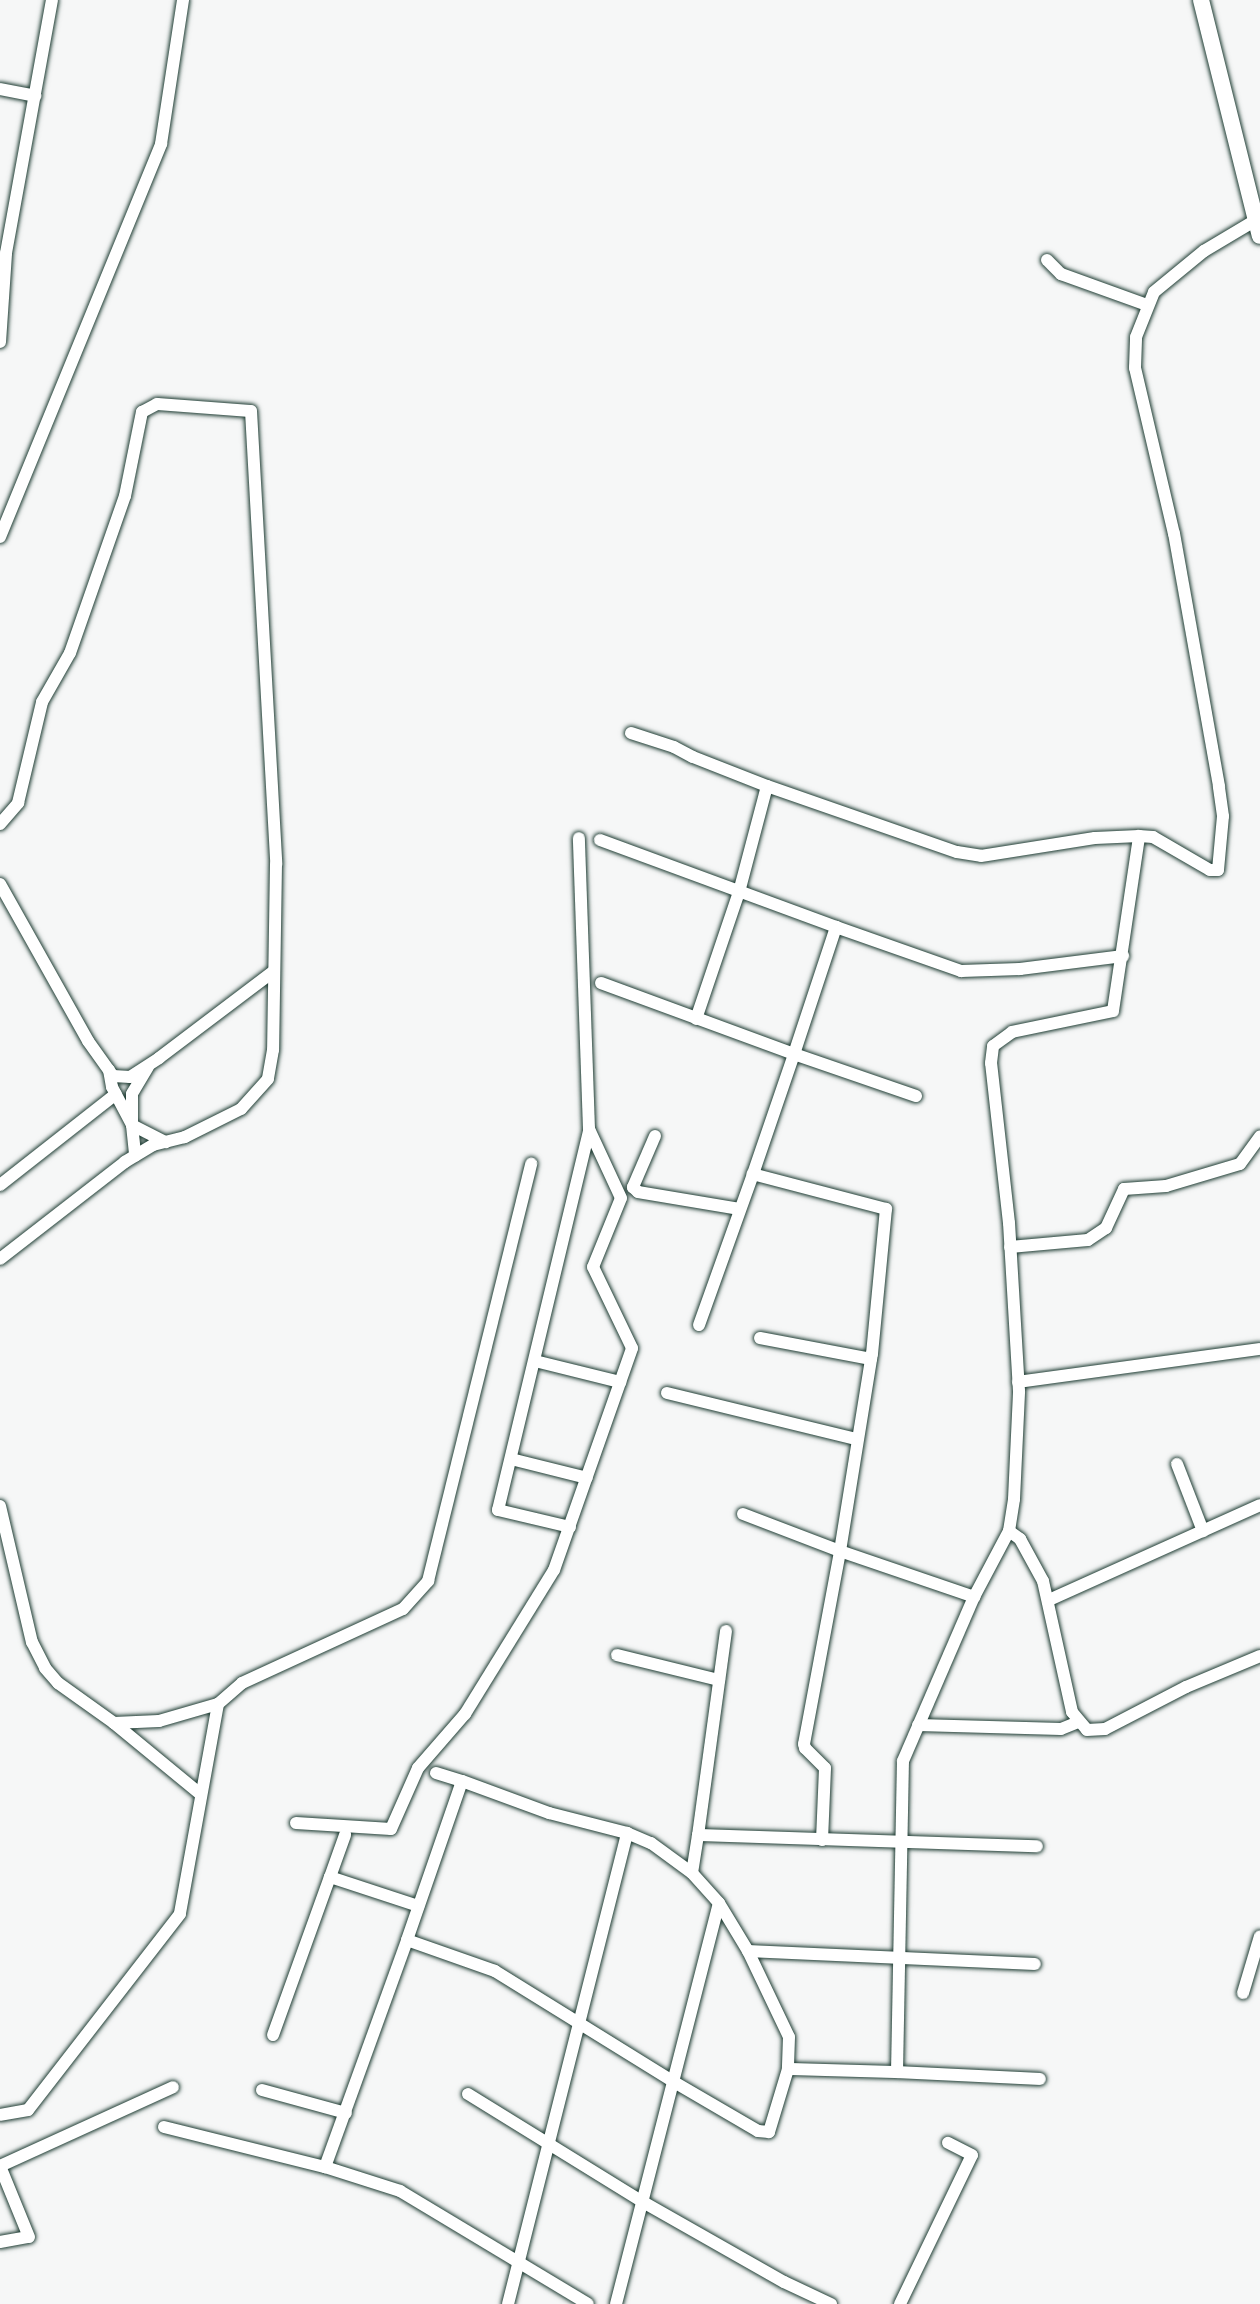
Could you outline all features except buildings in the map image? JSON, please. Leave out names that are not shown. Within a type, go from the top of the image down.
[{"type":"street","points":[[0,342],[5,230],[35,96],[52,0]]},
{"type":"street","points":[[0,537],[161,144],[183,0]]},
{"type":"street","points":[[631,733],[674,747],[767,786],[957,852],[981,856],[1095,838],[1139,835],[1153,837],[1210,870],[1218,870],[1223,816],[1219,786],[1174,534],[1135,368],[1136,337],[1154,292],[1204,251],[1258,228],[1200,0]]},
{"type":"street","points":[[0,89],[35,96]]},
{"type":"street","points":[[1047,260],[1061,274],[1147,304]]},
{"type":"street","points":[[0,824],[18,803],[42,702],[70,653],[125,496],[142,412],[157,404],[251,411],[276,864],[273,1050],[268,1079],[242,1109],[185,1137],[135,1156],[14,1245],[0,1259]]},
{"type":"street","points":[[0,503],[13,507]]},
{"type":"street","points":[[696,1019],[739,892],[767,786]]},
{"type":"street","points":[[897,2072],[900,1772],[974,1597],[1010,1531],[1018,1381],[1010,1247],[991,1063],[993,1046],[1012,1032],[1113,1011],[1139,835]]},
{"type":"street","points":[[570,1527],[498,1510],[589,1129],[579,838]]},
{"type":"street","points":[[600,840],[961,971],[1020,969],[1123,956]]},
{"type":"street","points":[[0,884],[88,1041],[113,1076],[130,1077],[150,1064],[274,971]]},
{"type":"street","points":[[699,1325],[836,927]]},
{"type":"street","points":[[601,983],[916,1096]]},
{"type":"street","points":[[135,1156],[132,1094],[150,1064]]},
{"type":"street","points":[[109,1070],[116,1094],[132,1125],[166,1142]]},
{"type":"street","points":[[0,1185],[116,1094]]},
{"type":"street","points":[[296,1823],[391,1829],[418,1768],[465,1714],[554,1570],[632,1348],[593,1267],[621,1198],[589,1129]]},
{"type":"street","points":[[656,1136],[633,1186],[638,1192],[740,1209]]},
{"type":"street","points":[[1010,1247],[1088,1240],[1107,1228],[1124,1189],[1166,1186],[1240,1164],[1260,1136]]},
{"type":"street","points":[[114,1723],[159,1721],[218,1704],[242,1683],[403,1609],[428,1581],[531,1164]]},
{"type":"street","points":[[752,1174],[886,1209],[871,1359],[840,1551],[804,1744],[825,1769],[822,1840]]},
{"type":"street","points":[[760,1338],[871,1359]]},
{"type":"street","points":[[1018,1381],[1260,1349]]},
{"type":"street","points":[[535,1361],[620,1382]]},
{"type":"street","points":[[667,1393],[856,1439]]},
{"type":"street","points":[[511,1459],[587,1478]]},
{"type":"street","points":[[1177,1464],[1203,1531]]},
{"type":"street","points":[[1049,1600],[1260,1505]]},
{"type":"street","points":[[0,1506],[38,1655],[58,1683],[114,1723],[200,1794]]},
{"type":"street","points":[[743,1514],[974,1597]]},
{"type":"street","points":[[1010,1531],[1020,1539],[1033,1561],[1049,1600],[1065,1687],[1078,1721],[1087,1731],[1105,1729],[1186,1687],[1260,1656]]},
{"type":"street","points":[[692,1873],[726,1631]]},
{"type":"street","points":[[617,1655],[719,1680]]},
{"type":"street","points":[[0,2115],[28,2110],[180,1914],[218,1704]]},
{"type":"street","points":[[918,1726],[1061,1729],[1078,1721]]},
{"type":"street","points":[[407,1940],[495,1971],[674,2082],[764,2133],[773,2128],[788,2068],[789,2037],[748,1951],[719,1903],[692,1873],[651,1843],[627,1833],[550,1813],[436,1773]]},
{"type":"street","points":[[326,2167],[462,1781]]},
{"type":"street","points":[[508,2304],[627,1833]]},
{"type":"street","points":[[273,2035],[345,1835]]},
{"type":"street","points":[[698,1835],[1037,1846]]},
{"type":"street","points":[[330,1877],[418,1906]]},
{"type":"street","points":[[616,2304],[719,1903]]},
{"type":"street","points":[[1243,1993],[1260,1936]]},
{"type":"street","points":[[748,1951],[1035,1964]]},
{"type":"street","points":[[788,2068],[1040,2079]]},
{"type":"street","points":[[0,2242],[29,2237],[0,2166],[173,2087]]},
{"type":"street","points":[[262,2090],[346,2113]]},
{"type":"street","points":[[468,2094],[643,2202],[784,2282],[831,2304]]},
{"type":"street","points":[[164,2127],[326,2167],[400,2191],[588,2304]]},
{"type":"street","points":[[900,2304],[972,2155],[948,2143]]}]
